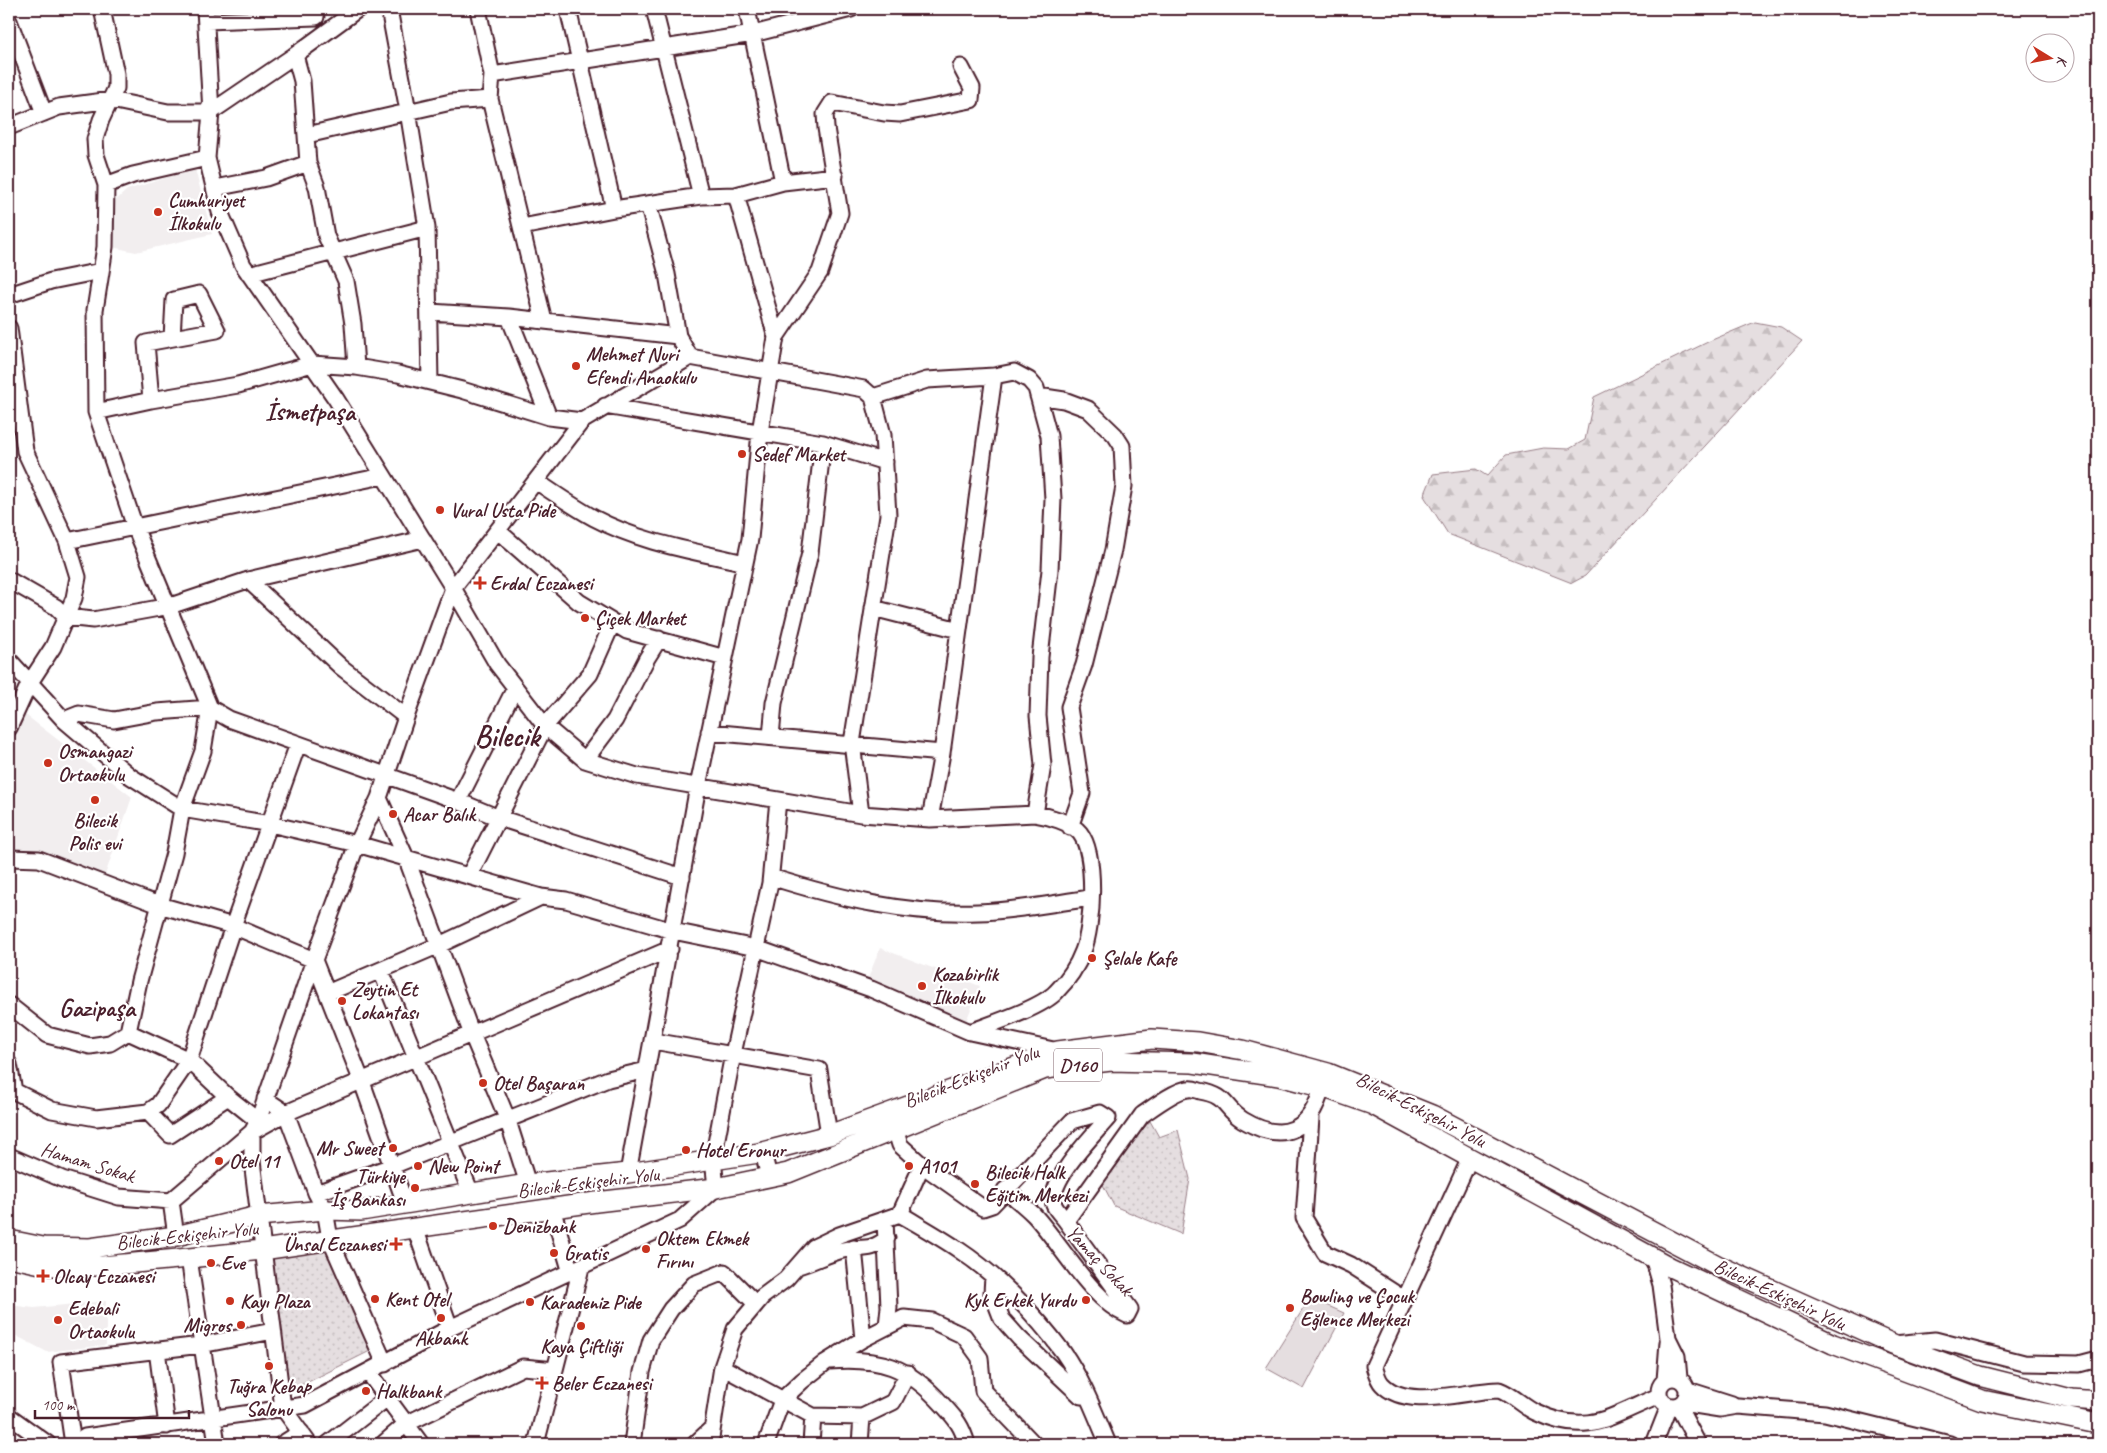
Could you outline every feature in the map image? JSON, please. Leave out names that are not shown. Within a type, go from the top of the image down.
[{"type":"main road","name":"Bilecik-Eskişehir Yolu","points":[[9,1240],[43,1247],[90,1248],[176,1236],[258,1216],[325,1210],[361,1211],[528,1184],[628,1173],[764,1152],[829,1135],[1058,1051],[1152,1039],[1180,1041],[1243,1050],[1328,1073],[1432,1115],[1717,1265],[1894,1344],[1980,1376],[2071,1399],[2098,1402]]},
{"type":"main road","name":"Bilecik-Eskişehir Yolu","points":[[9,1257],[50,1266],[102,1266],[188,1258],[262,1250],[552,1208],[716,1188],[788,1173],[1045,1069],[1111,1061],[1193,1063],[1279,1076],[1322,1087],[1373,1106],[1653,1258],[1833,1344],[1972,1396],[2063,1418],[2098,1424]]},
{"type":"street","points":[[9,1005],[47,1035],[90,1046],[110,1043],[128,1032],[159,905],[174,853],[182,809],[204,751],[210,708],[170,606],[135,527],[96,412],[95,310],[104,247],[106,185],[96,154],[95,140],[101,120],[116,88],[116,74],[102,9]]},
{"type":"street","points":[[9,127],[60,106],[111,100],[168,112],[211,112],[295,55],[358,9]]},
{"type":"street","points":[[389,9],[427,228],[430,381]]},
{"type":"street","points":[[478,9],[492,75],[490,99],[544,321]]},
{"type":"street","points":[[568,9],[614,209]]},
{"type":"street","points":[[654,9],[701,196]]},
{"type":"street","points":[[747,9],[784,182]]},
{"type":"street","points":[[492,75],[664,50],[753,34],[851,9]]},
{"type":"street","points":[[317,39],[315,13],[206,15],[211,112],[207,158],[220,212],[249,274],[312,364],[384,476],[497,664],[545,726],[586,760],[637,776],[861,814],[930,819],[1035,814],[1052,816],[1079,832],[1090,855],[1091,898],[1084,950],[1073,973],[1054,994],[1012,1017],[970,1032]]},
{"type":"street","points":[[10,27],[44,113]]},
{"type":"street","points":[[295,55],[302,81],[308,163],[317,187],[326,236],[346,281],[353,324],[356,367]]},
{"type":"street","points":[[776,337],[820,272],[840,213],[826,128],[825,114],[832,103],[884,113],[900,114],[971,100],[972,88],[961,67]]},
{"type":"street","points":[[307,135],[451,102],[490,99]]},
{"type":"street","points":[[106,185],[133,175],[207,158]]},
{"type":"street","points":[[214,188],[266,178],[308,163]]},
{"type":"street","points":[[522,227],[614,209],[701,196],[736,194],[784,182],[835,176]]},
{"type":"street","points":[[628,1173],[698,786],[750,539],[760,432],[776,337],[736,194]]},
{"type":"street","points":[[648,204],[667,274],[678,336],[690,357]]},
{"type":"street","points":[[249,274],[427,228]]},
{"type":"street","points":[[9,295],[51,281],[101,271]]},
{"type":"street","points":[[430,312],[509,317],[678,336]]},
{"type":"street","points":[[509,317],[549,417]]},
{"type":"street","points":[[9,328],[25,451],[67,541],[78,577],[74,598],[53,648],[29,684],[9,728]]},
{"type":"street","points":[[151,400],[146,344],[172,338]]},
{"type":"street","points":[[282,1444],[305,1438],[283,1408],[252,1161],[255,1127],[357,844],[379,798],[453,588],[582,421],[690,357],[864,389],[873,397],[883,435],[888,515],[852,744],[861,814]]},
{"type":"street","points":[[96,412],[151,400],[238,385],[312,364],[356,367],[430,381],[549,417],[582,421]]},
{"type":"street","points":[[873,397],[927,380],[994,376],[1014,372],[1029,380],[1036,388],[1049,436],[1053,499],[1050,570],[1040,657],[1038,716],[1043,765],[1035,814]]},
{"type":"street","points":[[930,819],[942,753],[994,376]]},
{"type":"street","points":[[1038,396],[1064,400],[1088,410],[1115,435],[1122,446],[1124,486],[1113,550],[1084,665],[1069,707],[1082,793],[1070,827]]},
{"type":"street","points":[[605,406],[823,444],[885,462]]},
{"type":"street","points":[[772,737],[774,703],[810,553],[823,444]]},
{"type":"street","points":[[67,541],[384,476]]},
{"type":"street","points":[[536,481],[588,515],[629,533],[669,546],[745,563]]},
{"type":"street","points":[[498,531],[578,602],[627,631],[725,658]]},
{"type":"street","points":[[9,580],[56,607],[66,617],[93,620],[170,606],[248,580],[423,540]]},
{"type":"street","points":[[248,580],[342,667],[406,717]]},
{"type":"street","points":[[873,608],[959,630]]},
{"type":"street","points":[[469,876],[545,726],[590,674],[613,622]]},
{"type":"street","points":[[586,760],[615,720],[647,658],[659,640]]},
{"type":"street","points":[[9,660],[64,720],[130,776],[182,809],[270,824],[357,844],[407,860],[541,897],[566,900],[673,931],[756,948],[871,989],[970,1032],[1058,1051]]},
{"type":"street","points":[[458,801],[515,688]]},
{"type":"street","points":[[64,720],[79,714],[114,720],[156,712],[210,708],[229,719],[458,801],[499,818],[682,877]]},
{"type":"street","points":[[710,732],[942,753]]},
{"type":"street","points":[[9,1064],[14,1091],[52,1110],[96,1118],[148,1112],[158,1106],[189,1060],[233,926],[298,744]]},
{"type":"street","points":[[379,798],[407,860],[470,1032],[507,1118],[528,1184]]},
{"type":"street","points":[[273,1331],[201,1345],[61,1362],[73,1444],[85,1437],[305,1405],[450,1328],[680,1220],[716,1188],[713,1159],[733,1054],[771,877],[778,800]]},
{"type":"street","points":[[9,858],[39,859],[159,905],[233,926],[314,960],[362,1082],[406,1203]]},
{"type":"street","points":[[771,877],[824,894],[892,907],[939,911],[977,912],[1091,898]]},
{"type":"street","points":[[327,993],[437,946],[541,897]]},
{"type":"street","points":[[176,1236],[171,1201],[255,1127],[362,1082],[470,1032],[670,949]]},
{"type":"street","points":[[381,971],[471,1193]]},
{"type":"street","points":[[128,1032],[189,1060],[228,1097],[255,1127]]},
{"type":"street","points":[[652,1041],[819,1070],[829,1135]]},
{"type":"street","points":[[316,1193],[392,1166],[507,1118],[608,1079],[647,1070]]},
{"type":"street","points":[[1322,1087],[1311,1118],[1304,1218],[1325,1253],[1351,1265],[1404,1299]]},
{"type":"street","points":[[895,1129],[900,1145],[922,1165],[983,1208],[992,1205],[1072,1121],[1100,1113],[1108,1118],[1070,1164],[1055,1188],[1054,1206],[1066,1221],[1142,1115],[1156,1105],[1188,1088],[1217,1094],[1241,1119],[1261,1129],[1287,1132],[1311,1118]]},
{"type":"street","points":[[148,1112],[170,1135],[228,1097]]},
{"type":"street","points":[[265,1099],[286,1113],[316,1193],[325,1210],[330,1239],[385,1364]]},
{"type":"street","points":[[764,1152],[769,1177]]},
{"type":"street","name":"Hamam Sokak","points":[[9,1156],[62,1179],[119,1196],[171,1201]]},
{"type":"street","points":[[1470,1158],[1374,1366],[1380,1382],[1392,1392],[1413,1398],[1499,1390],[1512,1394],[1533,1411],[1556,1421],[1583,1425],[1599,1422],[1673,1395],[1720,1409],[1738,1406],[1825,1414],[1916,1440],[1950,1444]]},
{"type":"street","points":[[695,1444],[710,1437],[722,1367],[735,1329],[756,1304],[798,1266],[814,1247],[839,1235],[900,1214],[922,1165]]},
{"type":"street","name":"Yamaç Sokak","points":[[1005,1190],[1034,1215],[1086,1280],[1116,1311],[1127,1315],[1130,1309],[1066,1221]]},
{"type":"street","points":[[536,1444],[555,1370],[576,1270],[552,1208]]},
{"type":"street","points":[[900,1214],[959,1250],[993,1276],[1023,1306],[1063,1352],[1093,1407],[1108,1444]]},
{"type":"street","points":[[885,1220],[889,1307],[886,1326]]},
{"type":"street","points":[[415,1228],[450,1328]]},
{"type":"street","points":[[798,1266],[840,1250],[854,1248],[865,1250],[878,1246],[887,1238]]},
{"type":"street","points":[[854,1248],[863,1339]]},
{"type":"street","points":[[188,1258],[217,1444]]},
{"type":"street","points":[[1653,1258],[1661,1285],[1673,1395],[1698,1444]]},
{"type":"street","points":[[632,1444],[642,1372],[651,1340],[671,1309],[694,1284],[724,1272],[756,1304]]},
{"type":"street","points":[[993,1276],[992,1293],[1002,1319],[1018,1338],[1093,1407]]},
{"type":"street","points":[[766,1444],[782,1400],[826,1362],[886,1326],[904,1318],[932,1321],[964,1336],[980,1358],[983,1391],[1034,1444]]},
{"type":"street","points":[[1894,1344],[1934,1340],[2024,1363],[2079,1364],[2098,1359]]},
{"type":"street","points":[[157,1350],[167,1426]]},
{"type":"street","points":[[826,1362],[858,1359],[882,1364],[908,1373],[932,1392],[962,1426],[967,1444]]},
{"type":"street","points":[[383,1444],[406,1424],[523,1367],[555,1370]]},
{"type":"street","points":[[722,1367],[813,1416],[862,1417],[893,1402],[908,1373]]},
{"type":"street","points":[[368,1372],[420,1444]]},
{"type":"street","points":[[1655,1439],[1673,1395]]},
{"type":"street","points":[[328,1444],[387,1398]]},
{"type":"street","points":[[9,1416],[48,1444]]},
{"type":"street","points":[[811,1444],[813,1416]]},
{"type":"street","points":[[860,1444],[862,1417]]},
{"type":"shaded area","name":"Cumhuriyet İlkokulu","points":[[195,169],[212,234],[136,252],[107,246],[113,203],[127,190]]},
{"type":"shaded area","name":"Osmangazi Ortaokulu","points":[[15,712],[27,716],[132,797],[104,878],[31,854],[9,851],[9,729]]},
{"type":"shaded area","name":"Kozabirlik İlkokulu","points":[[880,948],[980,986],[965,1024],[865,986]]},
{"type":"shaded area","name":"Edebali Ortaokulu","points":[[106,1301],[106,1345],[47,1352],[9,1332],[9,1305],[34,1308]]},
{"type":"green space","points":[[1755,322],[1781,327],[1802,341],[1585,576],[1572,583],[1448,534],[1424,496],[1433,474],[1476,469],[1487,476],[1506,455],[1543,448],[1569,449],[1585,440],[1594,397],[1712,340]]},
{"type":"green space","points":[[1150,1121],[1159,1137],[1178,1130],[1190,1179],[1181,1234],[1114,1206],[1100,1179]]},
{"type":"green space","points":[[329,1249],[374,1349],[286,1393],[265,1256]]},
{"type":"green space","points":[[1310,1298],[1344,1313],[1304,1389],[1266,1368]]},
{"type":"place","name":"Cumhuriyet İlkokulu","points":[[158,212]]},
{"type":"place","name":"Mehmet Nuri Efendi Anaokulu","points":[[576,366]]},
{"type":"place","name":"Sedef Market","points":[[742,454]]},
{"type":"place","name":"Vural Usta Pide","points":[[440,510]]},
{"type":"place","name":"Erdal Eczanesi","points":[[480,583]]},
{"type":"place","name":"Çiçek Market","points":[[585,618]]},
{"type":"place","name":"Osmangazi Ortaokulu","points":[[48,763]]},
{"type":"place","name":"Bilecik Polis evi","points":[[95,800]]},
{"type":"place","name":"Acar Balık","points":[[393,814]]},
{"type":"place","name":"Şelale Kafe","points":[[1092,958]]},
{"type":"place","name":"Kozabirlik İlkokulu","points":[[922,986]]},
{"type":"place","name":"Zeytin Et Lokantası","points":[[342,1001]]},
{"type":"place","name":"Otel Başaran","points":[[483,1083]]},
{"type":"place","name":"Mr Sweet","points":[[393,1148]]},
{"type":"place","name":"Hotel Eronur","points":[[686,1150]]},
{"type":"place","name":"Otel 11","points":[[219,1161]]},
{"type":"place","name":"New Point","points":[[418,1166]]},
{"type":"place","name":"A101","points":[[909,1166]]},
{"type":"place","name":"Bilecik Halk Eğitim Merkezi","points":[[975,1184]]},
{"type":"place","name":"Türkiye İş Bankası","points":[[415,1188]]},
{"type":"place","name":"Denizbank","points":[[493,1226]]},
{"type":"place","name":"Ünsal Eczanesi","points":[[396,1244]]},
{"type":"place","name":"Oktem Ekmek Fırını","points":[[646,1249]]},
{"type":"place","name":"Gratis","points":[[554,1253]]},
{"type":"place","name":"Eve","points":[[211,1263]]},
{"type":"place","name":"Olcay Eczanesi","points":[[43,1276]]},
{"type":"place","name":"Kent Otel","points":[[375,1299]]},
{"type":"place","name":"Kyk Erkek Yurdu","points":[[1086,1300]]},
{"type":"place","name":"Kayı Plaza","points":[[230,1301]]},
{"type":"place","name":"Karadeniz Pide","points":[[530,1302]]},
{"type":"place","name":"Bowling ve Çocuk Eğlence Merkezi","points":[[1290,1308]]},
{"type":"place","name":"Akbank","points":[[441,1318]]},
{"type":"place","name":"Edebali Ortaokulu","points":[[58,1320]]},
{"type":"place","name":"Migros","points":[[241,1325]]},
{"type":"place","name":"Kaya Çiftliği","points":[[581,1326]]},
{"type":"place","name":"Tuğra Kebap Salonu","points":[[269,1366]]},
{"type":"place","name":"Beler Eczanesi","points":[[542,1383]]},
{"type":"place","name":"Halkbank","points":[[366,1391]]},
{"type":"district","name":"İsmetpaşa","points":[[310,411]]},
{"type":"district","name":"Bilecik","points":[[507,736]]},
{"type":"district","name":"Gazipaşa","points":[[97,1007]]}]
